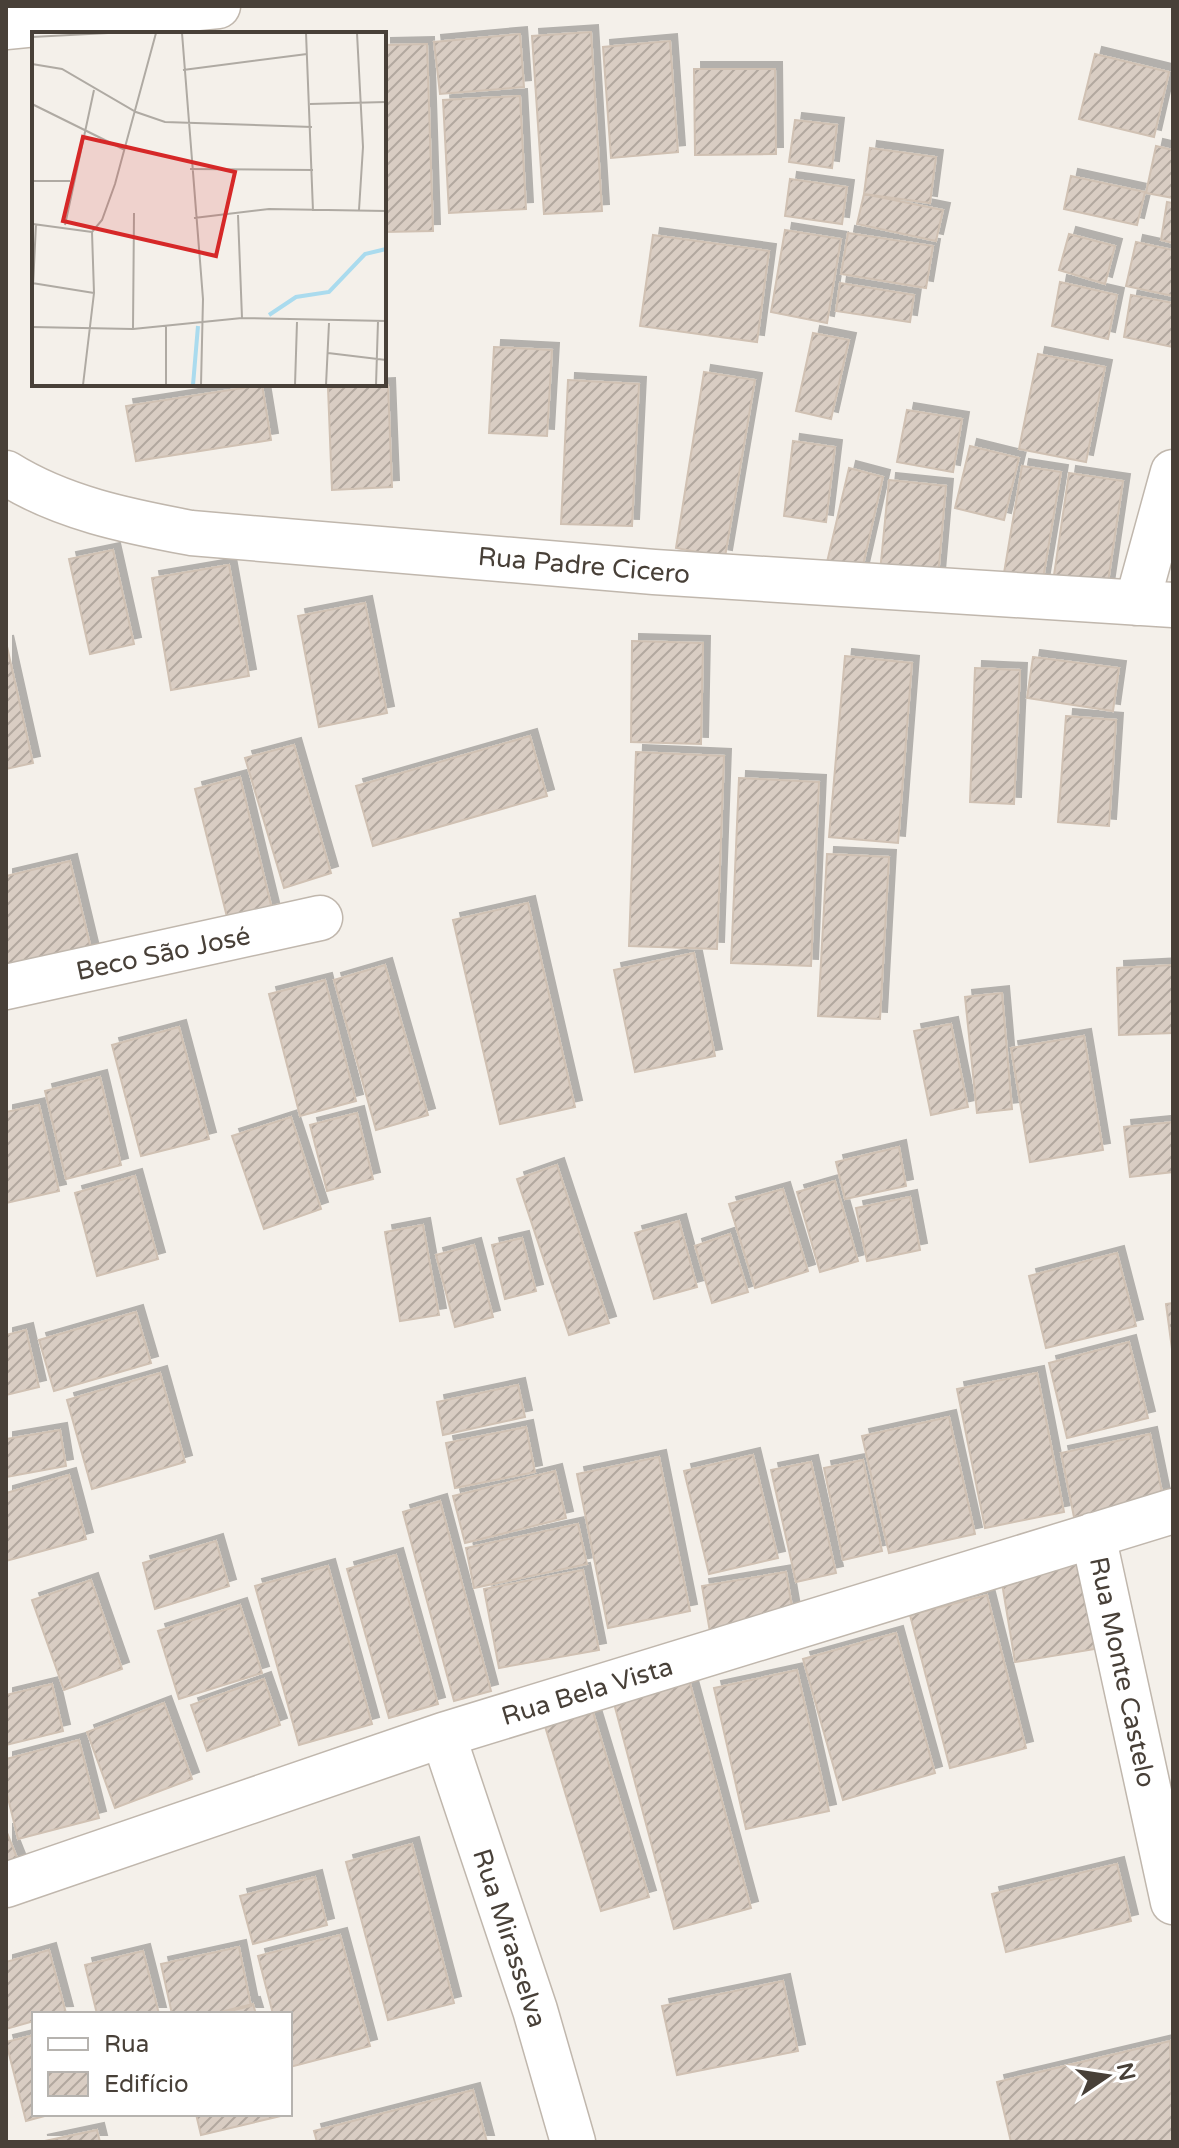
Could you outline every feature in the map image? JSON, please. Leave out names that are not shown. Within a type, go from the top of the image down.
[{"type":"street","points":[[6,27],[218,6]]},
{"type":"street","points":[[1155,604],[1173,472]]},
{"type":"street","name":"Rua Padre Cicero","points":[[6,473],[66,503],[129,522],[191,533],[654,572],[1155,604]]},
{"type":"street","name":"Beco São José","points":[[6,987],[320,918]]},
{"type":"street","name":"Rua Bela Vista","points":[[6,1885],[443,1735],[1173,1511]]},
{"type":"street","name":"Rua Monte Castelo","points":[[1093,1535],[1173,1902]]},
{"type":"street","name":"Rua Mirasselva","points":[[443,1735],[535,2010],[573,2142]]},
{"type":"building","points":[[591,32],[602,211],[544,214],[532,36]]},
{"type":"building","points":[[520,34],[524,87],[440,94],[434,42]]},
{"type":"building","points":[[670,41],[678,152],[611,158],[603,47]]},
{"type":"building","points":[[427,44],[433,231],[386,232],[386,45]]},
{"type":"building","points":[[1095,54],[1169,72],[1154,137],[1079,119]]},
{"type":"building","points":[[694,69],[775,69],[776,154],[695,155]]},
{"type":"building","points":[[520,96],[526,209],[449,213],[443,100]]},
{"type":"building","points":[[795,120],[837,125],[832,168],[789,162]]},
{"type":"building","points":[[1156,146],[1173,150],[1173,198],[1146,193]]},
{"type":"building","points":[[870,148],[936,157],[930,203],[864,194]]},
{"type":"building","points":[[1071,176],[1145,192],[1137,225],[1064,209]]},
{"type":"building","points":[[790,179],[847,187],[842,224],[785,216]]},
{"type":"building","points":[[864,194],[943,210],[936,241],[857,224]]},
{"type":"building","points":[[1167,202],[1173,203],[1173,243],[1161,240]]},
{"type":"building","points":[[785,230],[841,239],[827,323],[771,312]]},
{"type":"building","points":[[848,233],[933,246],[926,288],[841,274]]},
{"type":"building","points":[[1069,234],[1115,246],[1105,284],[1059,270]]},
{"type":"building","points":[[653,235],[769,251],[757,342],[640,326]]},
{"type":"building","points":[[1136,242],[1173,250],[1173,296],[1126,286]]},
{"type":"building","points":[[1060,282],[1117,295],[1108,339],[1052,326]]},
{"type":"building","points":[[840,283],[914,295],[910,322],[836,311]]},
{"type":"building","points":[[1131,295],[1173,303],[1173,347],[1124,337]]},
{"type":"building","points":[[813,333],[849,340],[831,419],[796,411]]},
{"type":"building","points":[[494,347],[552,350],[547,436],[489,433]]},
{"type":"building","points":[[1038,354],[1105,367],[1086,462],[1019,449]]},
{"type":"building","points":[[704,372],[755,380],[725,557],[676,548]]},
{"type":"building","points":[[568,380],[639,384],[632,526],[561,524]]},
{"type":"building","points":[[386,385],[392,487],[332,490],[328,388]]},
{"type":"building","points":[[262,386],[271,440],[136,461],[126,406]]},
{"type":"building","points":[[907,410],[962,419],[953,472],[897,462]]},
{"type":"building","points":[[793,441],[835,447],[826,522],[784,516]]},
{"type":"building","points":[[970,446],[1019,458],[1004,520],[955,508]]},
{"type":"building","points":[[1022,466],[1061,472],[1042,585],[1003,579]]},
{"type":"building","points":[[849,468],[883,477],[859,583],[824,575]]},
{"type":"building","points":[[1069,473],[1123,481],[1107,589],[1053,582]]},
{"type":"building","points":[[889,480],[946,486],[938,577],[880,572]]},
{"type":"building","points":[[113,550],[134,644],[90,654],[69,559]]},
{"type":"building","points":[[229,565],[249,676],[171,690],[152,578]]},
{"type":"building","points":[[365,603],[387,713],[319,727],[298,616]]},
{"type":"building","points":[[632,641],[703,643],[701,744],[631,742]]},
{"type":"building","points":[[6,642],[33,763],[6,769]]},
{"type":"building","points":[[845,656],[912,663],[898,843],[829,837]]},
{"type":"building","points":[[1033,657],[1119,668],[1113,711],[1027,698]]},
{"type":"building","points":[[975,668],[1020,670],[1014,804],[970,802]]},
{"type":"building","points":[[1066,716],[1116,720],[1109,826],[1058,822]]},
{"type":"building","points":[[530,736],[547,796],[373,846],[356,786]]},
{"type":"building","points":[[294,745],[331,873],[284,888],[245,758]]},
{"type":"building","points":[[636,752],[724,756],[717,949],[629,946]]},
{"type":"building","points":[[240,777],[272,909],[228,921],[195,789]]},
{"type":"building","points":[[739,778],[819,782],[811,966],[731,963]]},
{"type":"building","points":[[827,854],[889,857],[880,1019],[818,1016]]},
{"type":"building","points":[[70,861],[92,953],[6,973],[6,876]]},
{"type":"building","points":[[528,903],[575,1107],[500,1124],[453,920]]},
{"type":"building","points":[[694,953],[715,1056],[635,1072],[614,970]]},
{"type":"building","points":[[385,965],[428,1115],[376,1130],[334,980]]},
{"type":"building","points":[[1173,965],[1173,1033],[1119,1035],[1117,968]]},
{"type":"building","points":[[325,980],[356,1101],[300,1116],[269,994]]},
{"type":"building","points":[[1002,993],[1012,1109],[977,1113],[965,997]]},
{"type":"building","points":[[951,1024],[968,1107],[931,1115],[914,1031]]},
{"type":"building","points":[[179,1027],[209,1139],[141,1156],[112,1045]]},
{"type":"building","points":[[1084,1036],[1103,1150],[1030,1162],[1011,1048]]},
{"type":"building","points":[[100,1077],[121,1165],[66,1179],[45,1091]]},
{"type":"building","points":[[39,1105],[59,1191],[6,1203],[6,1112]]},
{"type":"building","points":[[357,1113],[373,1179],[327,1191],[310,1125]]},
{"type":"building","points":[[291,1117],[321,1209],[264,1229],[232,1136]]},
{"type":"building","points":[[1173,1122],[1173,1172],[1130,1177],[1124,1127]]},
{"type":"building","points":[[899,1147],[906,1186],[845,1199],[836,1162]]},
{"type":"building","points":[[557,1165],[609,1323],[569,1335],[517,1179]]},
{"type":"building","points":[[135,1176],[158,1259],[97,1276],[75,1193]]},
{"type":"building","points":[[835,1181],[858,1261],[820,1272],[797,1192]]},
{"type":"building","points":[[783,1189],[808,1271],[755,1288],[729,1204]]},
{"type":"building","points":[[910,1197],[920,1250],[867,1261],[856,1208]]},
{"type":"building","points":[[679,1221],[697,1287],[654,1299],[635,1233]]},
{"type":"building","points":[[423,1225],[439,1315],[400,1321],[385,1232]]},
{"type":"building","points":[[730,1234],[748,1292],[712,1303],[695,1246]]},
{"type":"building","points":[[522,1238],[536,1291],[505,1299],[492,1245]]},
{"type":"building","points":[[474,1245],[493,1317],[455,1327],[436,1255]]},
{"type":"building","points":[[1117,1253],[1136,1326],[1046,1348],[1029,1276]]},
{"type":"building","points":[[1173,1303],[1173,1349],[1172,1349],[1166,1304]]},
{"type":"building","points":[[136,1312],[151,1363],[54,1391],[39,1340]]},
{"type":"building","points":[[26,1330],[39,1387],[6,1395],[6,1335]]},
{"type":"building","points":[[1129,1342],[1148,1418],[1067,1438],[1049,1363]]},
{"type":"building","points":[[160,1373],[185,1462],[92,1489],[67,1400]]},
{"type":"building","points":[[1037,1373],[1064,1512],[985,1528],[957,1389]]},
{"type":"building","points":[[518,1385],[525,1417],[443,1435],[437,1402]]},
{"type":"building","points":[[949,1417],[975,1534],[889,1553],[862,1436]]},
{"type":"building","points":[[526,1427],[535,1472],[455,1488],[446,1443]]},
{"type":"building","points":[[60,1430],[66,1466],[6,1477],[6,1439]]},
{"type":"building","points":[[1150,1434],[1163,1497],[1074,1517],[1061,1453]]},
{"type":"building","points":[[753,1455],[778,1558],[709,1574],[684,1471]]},
{"type":"building","points":[[659,1457],[690,1611],[608,1628],[577,1474]]},
{"type":"building","points":[[863,1460],[882,1551],[843,1560],[824,1468]]},
{"type":"building","points":[[811,1462],[836,1573],[796,1582],[771,1470]]},
{"type":"building","points":[[555,1471],[566,1518],[465,1543],[453,1496]]},
{"type":"building","points":[[69,1475],[86,1539],[6,1561],[6,1493]]},
{"type":"building","points":[[440,1501],[491,1691],[454,1701],[403,1512]]},
{"type":"building","points":[[578,1524],[587,1564],[474,1588],[466,1548]]},
{"type":"building","points":[[216,1541],[229,1586],[155,1609],[143,1563]]},
{"type":"building","points":[[396,1555],[438,1704],[389,1718],[347,1569]]},
{"type":"building","points":[[1081,1563],[1095,1649],[1015,1662],[1001,1577]]},
{"type":"building","points":[[328,1566],[372,1724],[299,1745],[255,1586]]},
{"type":"building","points":[[583,1570],[599,1650],[499,1668],[484,1589]]},
{"type":"building","points":[[786,1572],[794,1618],[710,1632],[702,1586]]},
{"type":"building","points":[[91,1580],[122,1669],[64,1690],[32,1600]]},
{"type":"building","points":[[987,1595],[1026,1748],[950,1768],[910,1615]]},
{"type":"building","points":[[240,1605],[262,1673],[179,1699],[158,1631]]},
{"type":"building","points":[[896,1633],[935,1773],[843,1800],[803,1659]]},
{"type":"building","points":[[797,1670],[829,1811],[746,1829],[714,1688]]},
{"type":"building","points":[[688,1676],[751,1908],[674,1929],[612,1696]]},
{"type":"building","points":[[264,1679],[280,1725],[207,1751],[191,1705]]},
{"type":"building","points":[[52,1684],[63,1731],[6,1745],[6,1695]]},
{"type":"building","points":[[164,1703],[192,1779],[115,1808],[87,1732]]},
{"type":"building","points":[[592,1709],[649,1897],[601,1911],[544,1723]]},
{"type":"building","points":[[79,1740],[99,1818],[18,1839],[6,1790],[6,1759]]},
{"type":"building","points":[[6,1830],[19,1863],[6,1868]]},
{"type":"building","points":[[412,1844],[454,2003],[388,2020],[346,1862]]},
{"type":"building","points":[[1117,1864],[1131,1921],[1006,1952],[992,1894]]},
{"type":"building","points":[[315,1877],[327,1925],[253,1944],[240,1896]]},
{"type":"building","points":[[340,1935],[370,2046],[292,2066],[292,2012],[272,2012],[258,1956]]},
{"type":"building","points":[[239,1947],[251,2006],[226,2012],[172,2012],[161,1964]]},
{"type":"building","points":[[49,1950],[66,2012],[32,2012],[32,2022],[6,2029],[6,1962]]},
{"type":"building","points":[[143,1951],[158,2012],[97,2012],[85,1965]]},
{"type":"building","points":[[783,1981],[798,2051],[677,2075],[662,2006]]},
{"type":"building","points":[[253,2004],[255,2012],[220,2012]]},
{"type":"building","points":[[32,2036],[32,2116],[45,2116],[26,2121],[6,2042]]},
{"type":"building","points":[[1170,2041],[1173,2142],[1011,2142],[997,2082]]},
{"type":"building","points":[[473,2090],[487,2142],[317,2142],[314,2131]]},
{"type":"building","points":[[196,2116],[281,2116],[201,2135]]},
{"type":"building","points":[[97,2130],[100,2142],[40,2142]]}]
